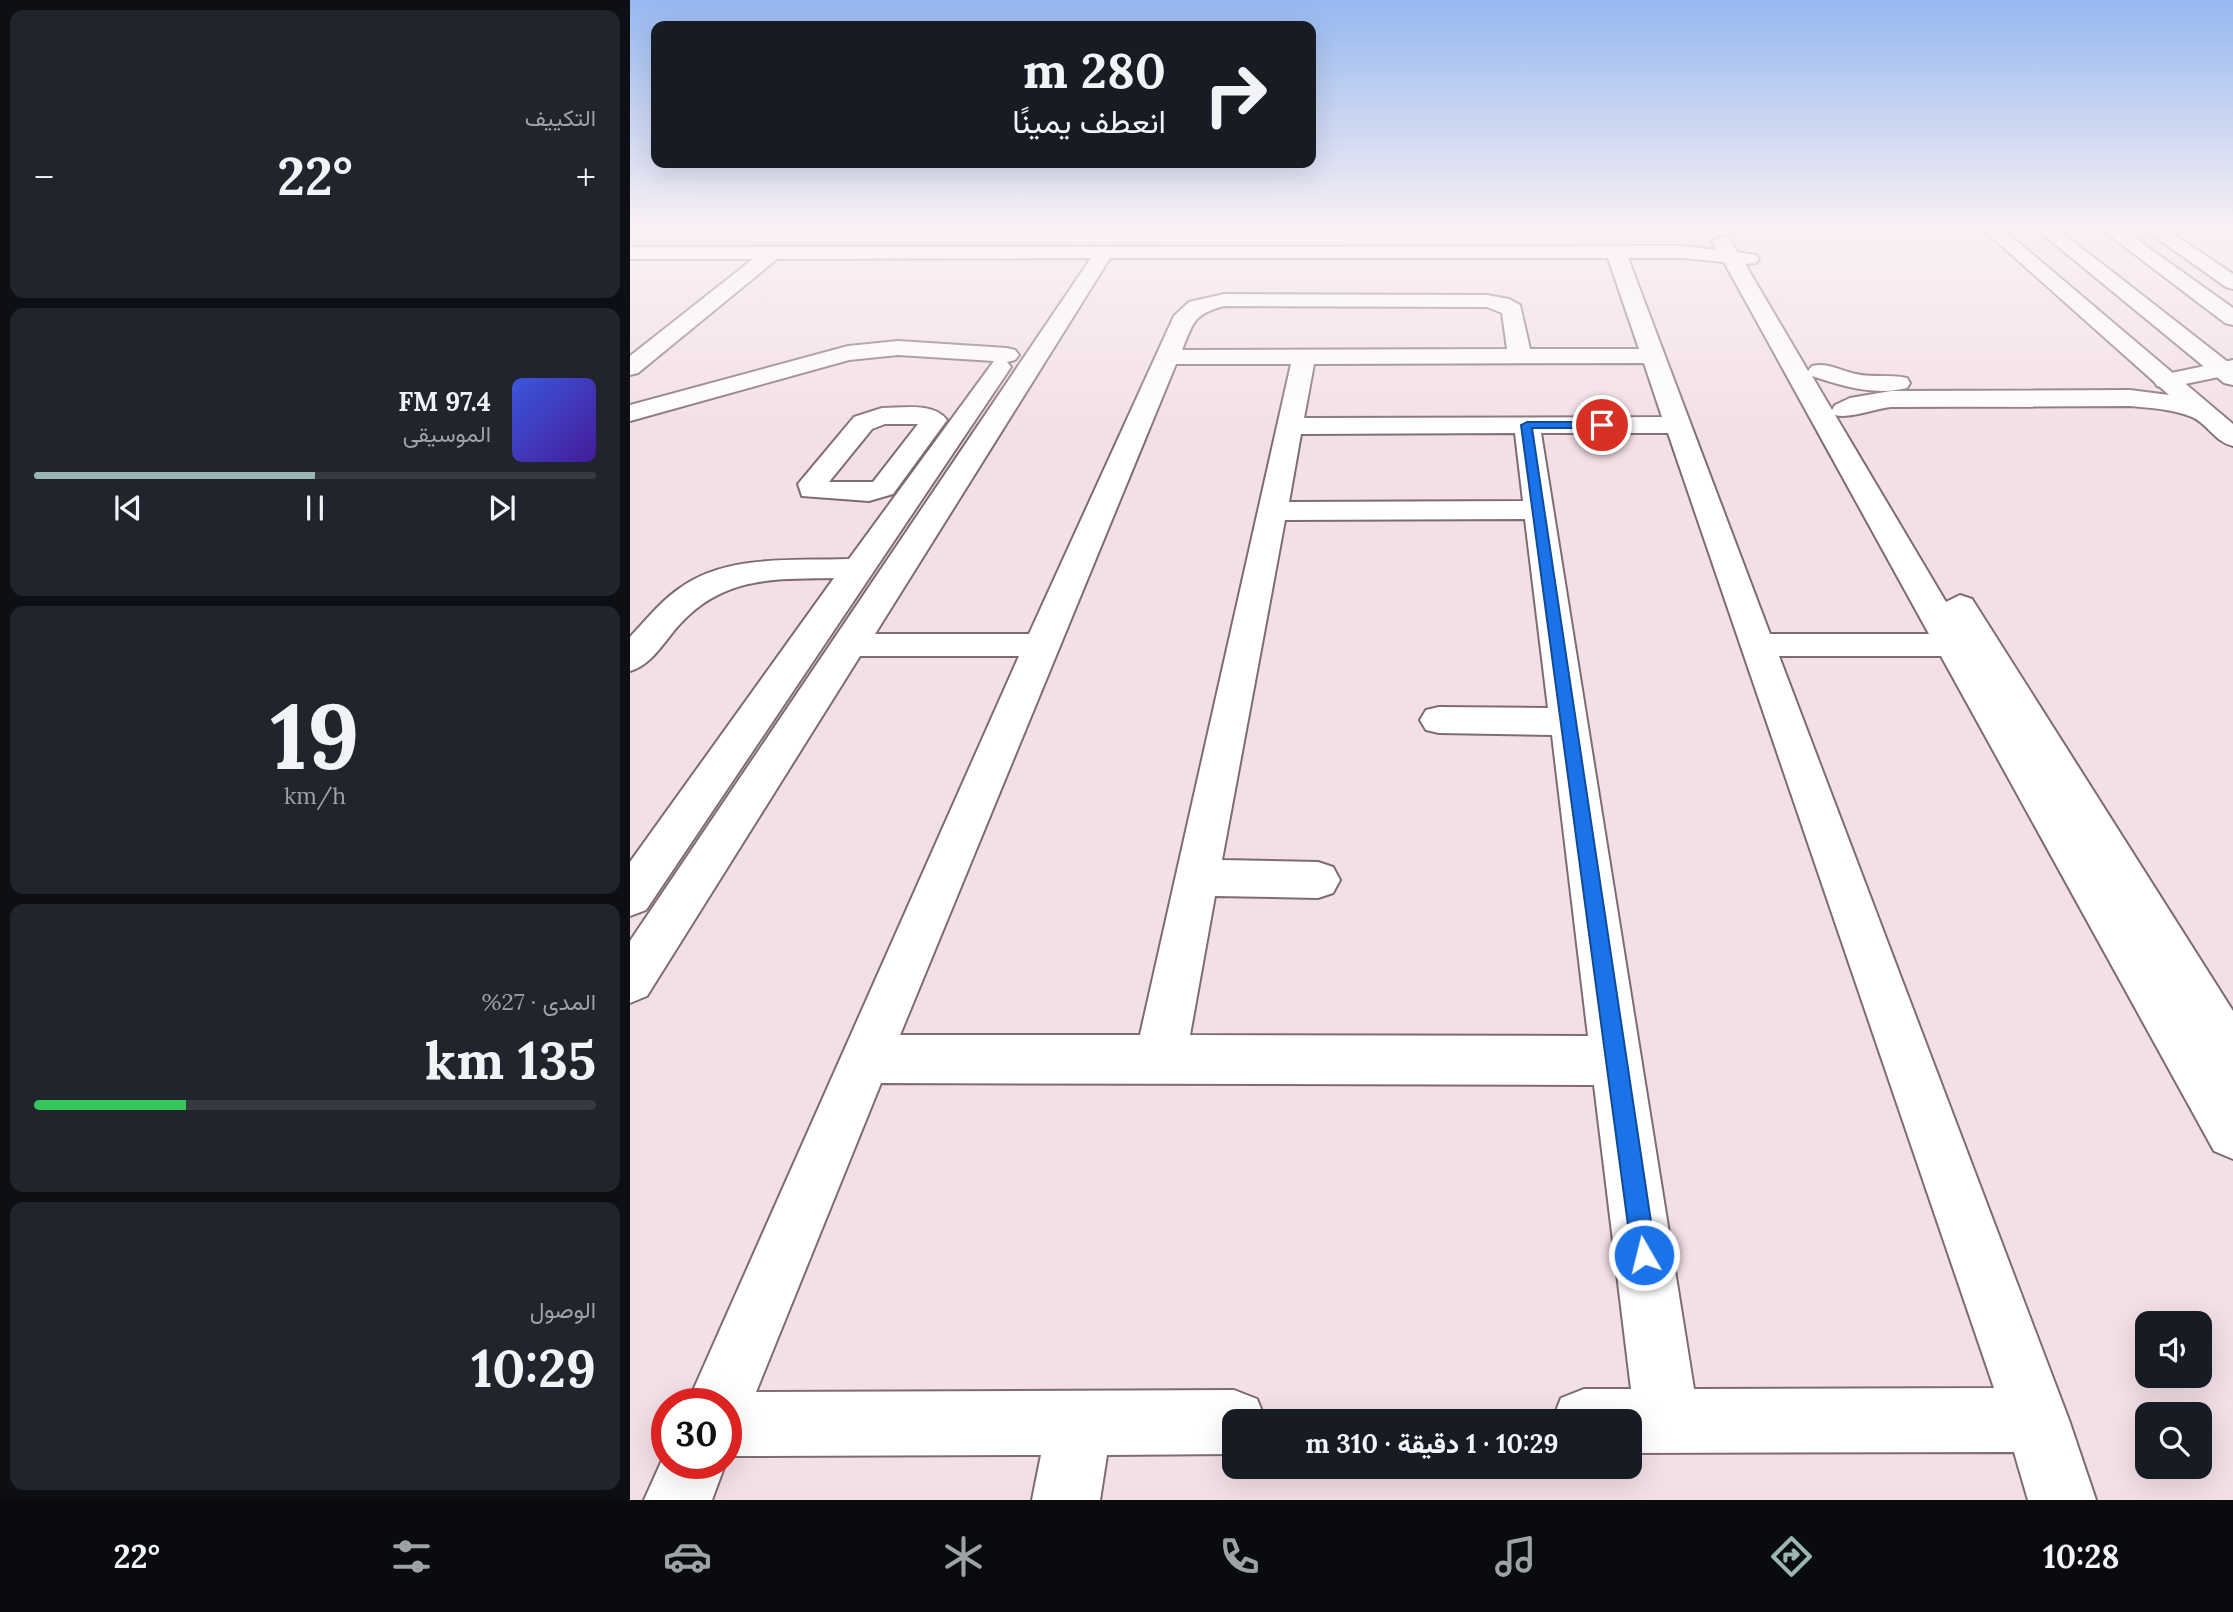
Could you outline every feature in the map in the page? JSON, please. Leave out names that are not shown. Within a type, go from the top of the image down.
[{"type":"street","points":[[630,368],[713,301]]},
{"type":"street","points":[[630,897],[859,568],[926,452],[1051,301]]},
{"type":"street","points":[[637,960],[848,645],[1061,301]]},
{"type":"street","points":[[726,1388],[1166,357],[1185,316],[1200,301]]},
{"type":"street","points":[[1505,301],[1520,356]]},
{"type":"street","points":[[1633,301],[2037,1420],[2062,1500]]},
{"type":"street","points":[[1763,301],[1953,645],[2233,1132]]},
{"type":"street","points":[[1771,301],[1844,410],[2233,1056]]},
{"type":"street","points":[[2074,301],[2233,438]]},
{"type":"street","points":[[2141,301],[2230,368]]},
{"type":"street","points":[[2152,301],[2230,368]]},
{"type":"street","points":[[2210,301],[2233,318]]},
{"type":"street","points":[[630,413],[813,360],[856,351],[898,348],[1007,355]]},
{"type":"street","points":[[1160,1060],[1304,356]]},
{"type":"street","points":[[1166,357],[1653,356]]},
{"type":"street","points":[[1819,371],[1843,379],[1880,384],[2166,381],[2230,368]]},
{"type":"street","points":[[1844,410],[1859,403],[1891,399],[2130,398],[2166,402],[2203,412]]},
{"type":"street","points":[[1527,425],[1667,1421]]},
{"type":"street","points":[[1290,426],[1678,425]]},
{"type":"street","points":[[1273,511],[1539,510]]},
{"type":"street","points":[[630,659],[684,601],[723,579],[752,574],[859,568]]},
{"type":"street","points":[[848,645],[1041,645]]},
{"type":"street","points":[[1758,645],[1953,645]]},
{"type":"street","points":[[1439,720],[1568,722]]},
{"type":"street","points":[[1197,878],[1318,880]]},
{"type":"street","points":[[866,1059],[1616,1061]]},
{"type":"street","points":[[1642,1421],[2037,1420]]},
{"type":"street","points":[[742,1424],[1222,1422]]},
{"type":"street","points":[[1066,1500],[1080,1423]]},
{"type":"street","points":[[678,1500],[687,1479]]},
{"type":"route","points":[[1602,425],[1527,425],[1644,1255]]}]
